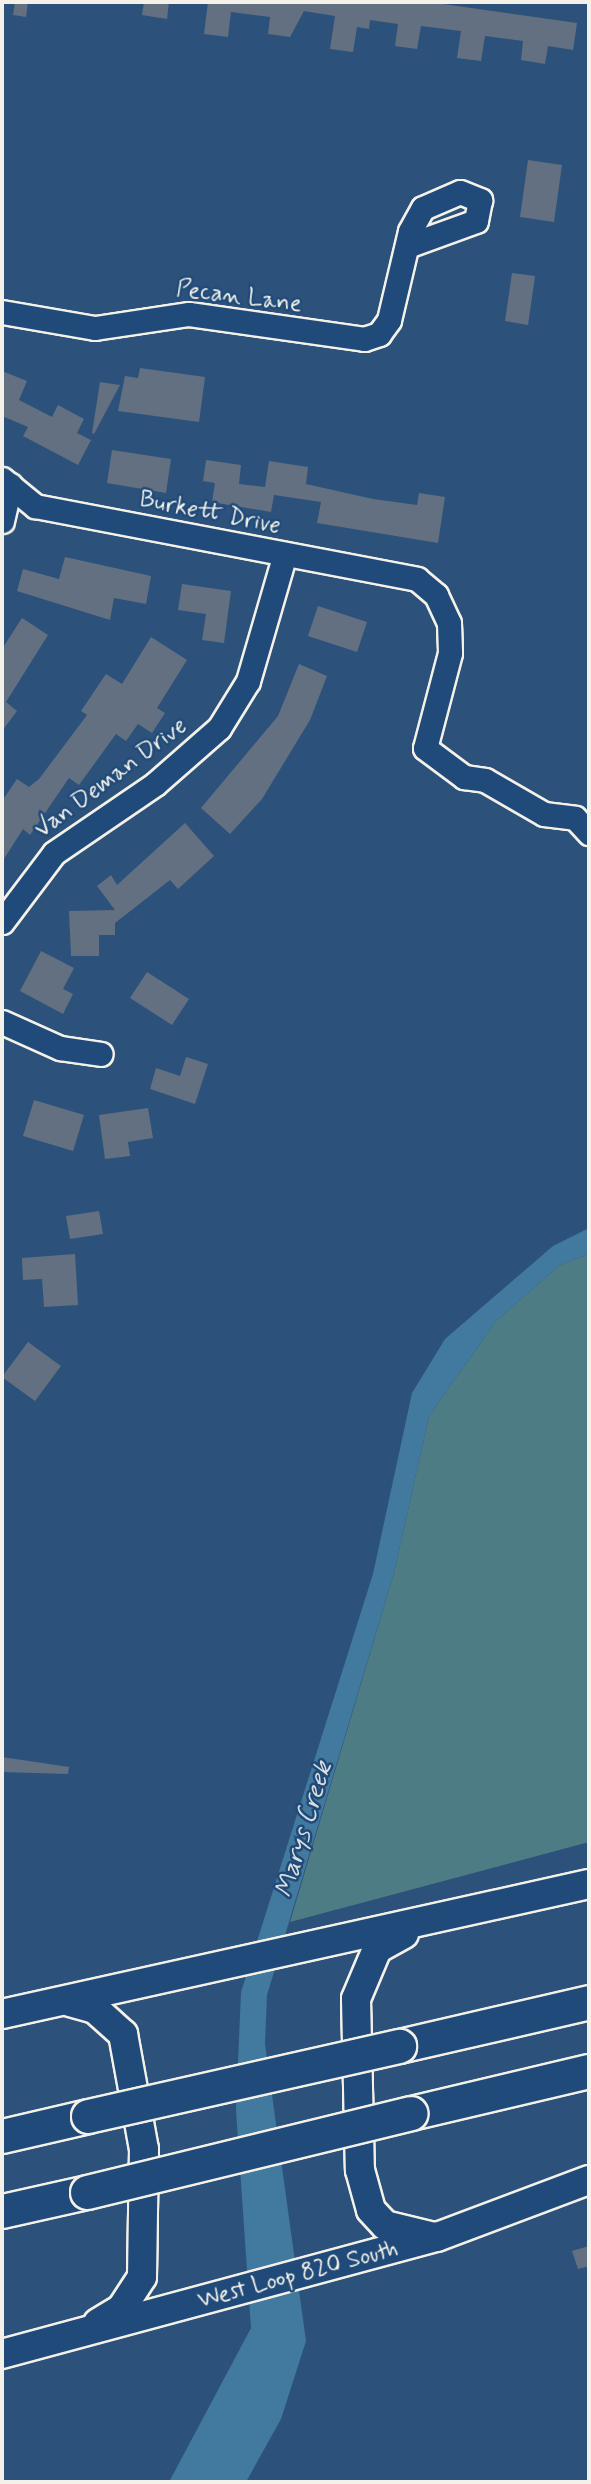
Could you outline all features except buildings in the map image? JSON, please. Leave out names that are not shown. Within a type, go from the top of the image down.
[{"type":"highway","points":[[2,2136],[589,2002]]},
{"type":"highway","points":[[2,2211],[589,2071]]},
{"type":"main road","points":[[2,2014],[70,2002],[589,1884]]},
{"type":"main road","points":[[425,1922],[377,1949],[367,1963],[356,1998],[356,2092],[360,2170],[371,2210],[385,2225],[437,2237]]},
{"type":"main road","points":[[70,2002],[102,2013],[123,2034],[144,2149],[142,2277],[121,2309],[81,2333]]},
{"type":"main road","name":"West Loop 820 South","points":[[2,2354],[437,2237],[589,2180]]},
{"type":"street","name":"Pecan Lane","points":[[2,312],[95,328],[189,314],[364,339],[379,334],[389,320],[407,246]]},
{"type":"street","points":[[2,521],[6,482]]},
{"type":"street","name":"Burkett Drive","points":[[6,482],[35,506],[416,579],[436,595],[449,623],[450,653],[425,748],[464,777],[485,780],[544,814],[575,818],[589,833]]},
{"type":"street","name":"Van Deman Drive","points":[[2,922],[54,853],[155,784],[219,728],[248,681],[285,554]]},
{"type":"street","points":[[2,1022],[60,1048],[101,1054]]},
{"type":"green space","points":[[589,1254],[589,1842],[290,1922],[394,1573],[429,1416],[496,1321],[560,1265]]},
{"type":"water","name":"Marys Creek","points":[[589,1228],[589,1254],[560,1265],[496,1321],[429,1416],[394,1573],[267,1995],[265,2044],[306,2341],[281,2419],[246,2482],[169,2482],[251,2328],[236,2110],[241,1992],[373,1574],[412,1393],[445,1339],[553,1246]]}]
